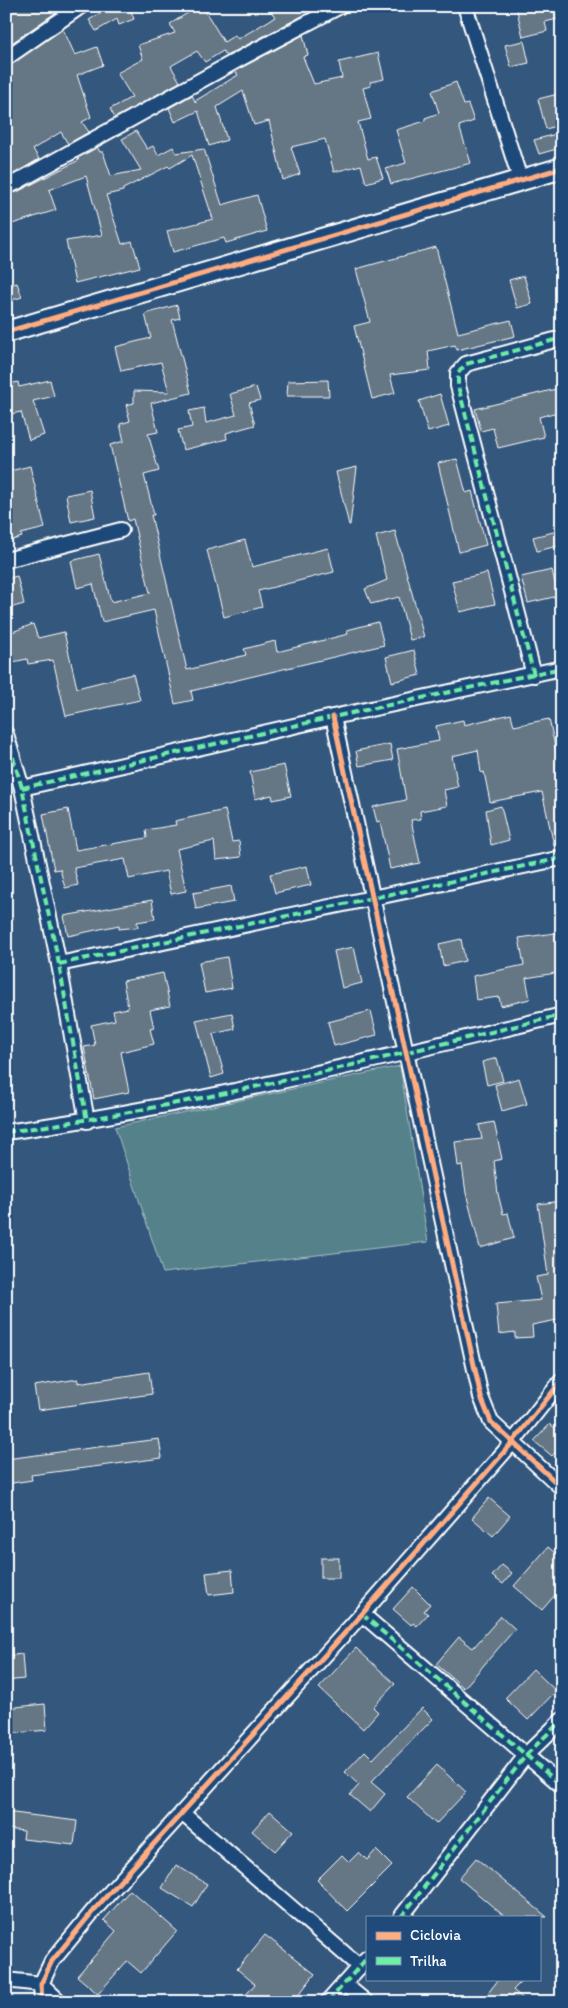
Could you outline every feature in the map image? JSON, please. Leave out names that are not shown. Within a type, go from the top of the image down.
[{"type":"street","points":[[6,58],[81,6]]},
{"type":"street","points":[[13,184],[243,57],[340,6]]},
{"type":"street","points":[[465,6],[520,179]]},
{"type":"street","points":[[6,332],[562,168]]},
{"type":"street","points":[[534,674],[458,386],[458,373],[466,364],[562,338]]},
{"type":"street","points":[[6,560],[121,530]]},
{"type":"street","points":[[22,788],[333,717],[562,668]]},
{"type":"street","points":[[333,717],[404,1052],[476,1367],[481,1397],[491,1422],[562,1488]]},
{"type":"street","points":[[6,734],[10,765],[22,788],[59,964],[87,1121]]},
{"type":"street","points":[[59,964],[562,858]]},
{"type":"street","points":[[6,1132],[87,1121],[404,1052],[562,1015]]},
{"type":"street","points":[[42,2002],[41,1984],[52,1961],[182,1813],[362,1614],[512,1443],[562,1380]]},
{"type":"street","points":[[362,1614],[562,1786]]},
{"type":"street","points":[[402,1916],[527,1754],[562,1720]]},
{"type":"street","points":[[182,1813],[363,1962],[328,2002]]},
{"type":"street","points":[[6,1980],[41,1984],[60,2002]]},
{"type":"street","points":[[344,1984],[366,2002]]},
{"type":"green space","points":[[400,1066],[428,1242],[163,1273],[115,1127]]},
{"type":"building","points":[[6,6],[65,6],[6,47]]},
{"type":"building","points":[[112,6],[138,6],[131,11],[134,19],[119,25],[117,19],[96,31],[89,20]]},
{"type":"building","points":[[202,6],[224,42],[235,35],[238,39],[275,17],[271,11],[279,6],[321,6],[226,56],[223,51],[205,62],[197,51],[171,66],[180,82],[115,118],[110,109],[132,97],[117,73],[143,59],[138,45],[175,33],[170,24]]},
{"type":"building","points":[[516,6],[562,6],[562,18],[545,22],[547,31],[523,37]]},
{"type":"building","points":[[63,29],[75,55],[97,47],[103,65],[77,75],[91,117],[82,122],[89,132],[68,144],[61,132],[33,149],[39,159],[6,179],[6,67]]},
{"type":"building","points":[[303,35],[308,55],[303,57],[314,84],[342,78],[339,62],[378,53],[384,79],[370,82],[371,86],[363,88],[371,119],[358,122],[368,159],[376,157],[383,178],[366,183],[361,165],[334,172],[325,139],[291,147],[300,174],[283,180],[269,121],[254,125],[243,91],[217,107],[227,140],[209,146],[198,111],[175,122],[169,108],[192,95],[195,101],[238,75],[235,71]]},
{"type":"building","points":[[524,41],[529,63],[511,67],[505,45]]},
{"type":"building","points":[[456,82],[464,105],[468,104],[474,121],[459,126],[471,163],[391,184],[386,169],[406,163],[396,130],[425,121],[425,118],[439,113],[432,91]]},
{"type":"building","points":[[562,93],[562,124],[546,129],[538,99]]},
{"type":"building","points":[[136,131],[147,149],[153,146],[158,155],[173,147],[176,153],[204,149],[222,205],[257,195],[267,231],[226,243],[224,238],[173,252],[167,231],[213,219],[192,155],[170,168],[168,166],[123,189],[123,191],[106,195],[122,244],[132,241],[140,267],[75,283],[66,241],[102,235],[86,176],[49,190],[56,210],[6,226],[6,189],[12,193],[17,192],[79,160],[77,158],[97,147],[100,152],[103,152],[111,176],[141,170],[122,139]]},
{"type":"building","points":[[556,134],[560,148],[539,154],[534,140]]},
{"type":"building","points":[[436,247],[458,333],[511,320],[515,336],[457,350],[455,345],[428,351],[430,370],[390,375],[395,393],[372,399],[354,326],[370,322],[356,269]]},
{"type":"building","points":[[524,276],[532,304],[517,308],[509,280]]},
{"type":"building","points":[[17,283],[22,297],[6,302],[6,286]]},
{"type":"building","points":[[177,305],[180,318],[172,320],[191,393],[151,403],[158,432],[148,434],[159,471],[144,475],[154,515],[151,515],[187,670],[246,655],[244,649],[275,641],[277,652],[348,634],[347,630],[378,622],[384,645],[191,691],[193,700],[175,704],[154,610],[102,622],[93,584],[77,588],[71,561],[99,554],[111,602],[150,593],[133,519],[128,521],[110,445],[124,441],[120,424],[130,421],[126,405],[134,403],[134,391],[169,392],[161,362],[121,371],[115,347],[151,338],[145,314]]},
{"type":"building","points":[[50,380],[54,396],[33,401],[44,435],[29,440],[21,412],[6,415],[6,385],[18,382],[19,387]]},
{"type":"building","points":[[328,380],[329,396],[287,396],[288,381]]},
{"type":"building","points":[[256,387],[260,400],[249,403],[255,425],[226,433],[227,439],[183,450],[178,430],[192,427],[189,411],[204,408],[206,423],[236,415],[230,394]]},
{"type":"building","points":[[556,389],[561,411],[539,417],[544,437],[498,448],[493,428],[481,431],[475,409]]},
{"type":"building","points":[[440,394],[449,426],[428,432],[419,401]]},
{"type":"building","points":[[457,459],[466,493],[472,491],[486,545],[459,552],[438,463]]},
{"type":"building","points":[[30,466],[45,528],[21,534],[22,537],[6,542],[6,472]]},
{"type":"building","points":[[357,467],[350,525],[349,525],[336,472]]},
{"type":"building","points":[[90,490],[95,517],[71,522],[66,495]]},
{"type":"building","points":[[562,530],[562,545],[537,551],[533,537]]},
{"type":"building","points":[[395,531],[424,637],[410,640],[399,597],[371,604],[365,589],[387,580],[376,536]]},
{"type":"building","points":[[245,540],[252,567],[328,548],[334,572],[258,591],[262,607],[224,617],[207,550]]},
{"type":"building","points":[[552,570],[558,596],[528,603],[521,577]]},
{"type":"building","points":[[487,573],[495,604],[460,612],[452,581]]},
{"type":"building","points":[[17,576],[24,604],[6,609],[6,579]]},
{"type":"building","points":[[33,624],[38,638],[64,632],[77,688],[133,674],[140,700],[66,716],[53,660],[28,664],[27,659],[13,662],[7,634]]},
{"type":"building","points":[[414,650],[420,675],[392,682],[386,657]]},
{"type":"building","points":[[511,714],[514,726],[549,719],[560,769],[562,768],[562,849],[555,850],[542,792],[490,802],[484,772],[481,773],[478,750],[452,756],[458,787],[444,790],[447,806],[420,811],[421,819],[411,820],[420,863],[390,869],[380,821],[377,822],[373,807],[406,800],[397,749],[439,741],[436,726],[463,720],[464,725]]},
{"type":"building","points":[[390,744],[393,760],[359,766],[356,751]]},
{"type":"building","points":[[284,765],[291,796],[273,800],[272,795],[255,799],[250,772]]},
{"type":"building","points":[[501,806],[509,840],[491,845],[486,810]]},
{"type":"building","points":[[68,809],[76,850],[147,838],[146,830],[176,825],[175,821],[225,810],[232,842],[239,841],[241,857],[216,860],[214,841],[177,849],[186,891],[171,894],[166,871],[129,879],[125,859],[74,868],[78,885],[65,888],[60,869],[54,870],[43,814]]},
{"type":"building","points":[[307,866],[311,885],[275,893],[270,874]]},
{"type":"building","points":[[231,886],[234,902],[196,909],[193,893]]},
{"type":"building","points":[[152,900],[155,919],[137,922],[138,927],[119,929],[119,925],[68,936],[64,916]]},
{"type":"building","points":[[562,932],[562,972],[526,978],[530,999],[501,1006],[499,997],[476,1000],[473,976],[524,965],[519,938]]},
{"type":"building","points":[[461,939],[465,961],[443,966],[439,944]]},
{"type":"building","points":[[354,947],[362,983],[342,988],[334,951]]},
{"type":"building","points":[[227,957],[232,988],[205,993],[199,962]]},
{"type":"building","points":[[163,973],[170,1006],[150,1010],[154,1028],[150,1029],[154,1044],[121,1052],[129,1092],[94,1099],[84,1047],[95,1045],[91,1025],[115,1020],[113,1011],[128,1008],[123,981]]},
{"type":"building","points":[[371,1011],[377,1035],[334,1046],[328,1022]]},
{"type":"building","points":[[232,1013],[235,1029],[213,1034],[224,1074],[211,1078],[196,1020]]},
{"type":"building","points":[[497,1058],[503,1081],[487,1085],[482,1062]]},
{"type":"building","points":[[519,1078],[527,1104],[502,1111],[495,1085]]},
{"type":"building","points":[[494,1122],[502,1159],[494,1161],[498,1194],[503,1214],[508,1213],[514,1238],[480,1248],[466,1193],[462,1165],[458,1166],[455,1142],[482,1139],[479,1125]]},
{"type":"building","points":[[562,1201],[562,1319],[532,1325],[533,1337],[515,1338],[515,1332],[499,1334],[496,1304],[541,1300],[536,1277],[548,1275],[538,1204]]},
{"type":"building","points":[[149,1372],[152,1394],[38,1410],[34,1386],[78,1379],[78,1383]]},
{"type":"building","points":[[550,1424],[562,1434],[562,1445],[552,1456],[534,1441]]},
{"type":"building","points":[[159,1439],[162,1458],[31,1475],[32,1480],[6,1484],[6,1459]]},
{"type":"building","points":[[489,1498],[510,1516],[493,1536],[472,1518]]},
{"type":"building","points":[[548,1547],[562,1559],[562,1587],[542,1610],[514,1586]]},
{"type":"building","points":[[321,1558],[339,1558],[339,1578],[321,1578]]},
{"type":"building","points":[[502,1565],[512,1573],[503,1584],[492,1576]]},
{"type":"building","points":[[232,1570],[234,1592],[209,1595],[206,1573]]},
{"type":"building","points":[[413,1587],[430,1604],[424,1611],[428,1614],[417,1626],[413,1623],[411,1625],[393,1609]]},
{"type":"building","points":[[501,1616],[515,1629],[464,1688],[436,1664],[459,1637],[473,1648]]},
{"type":"building","points":[[356,1648],[395,1684],[373,1707],[378,1712],[363,1729],[319,1688]]},
{"type":"building","points":[[22,1654],[24,1679],[6,1681],[6,1656]]},
{"type":"building","points":[[533,1669],[556,1691],[528,1720],[505,1698]]},
{"type":"building","points":[[45,1704],[47,1730],[6,1734],[6,1708]]},
{"type":"building","points":[[422,1708],[433,1719],[371,1782],[385,1794],[370,1812],[350,1795],[359,1785],[345,1772],[365,1751],[373,1759]]},
{"type":"building","points":[[437,1765],[466,1792],[436,1824],[407,1797]]},
{"type":"building","points":[[270,1811],[293,1831],[275,1851],[252,1831]]},
{"type":"building","points":[[6,1812],[77,1821],[74,1845],[23,1839],[24,1831],[6,1829]]},
{"type":"building","points":[[376,1850],[392,1866],[347,1911],[317,1880],[342,1855],[349,1862],[359,1852],[367,1860]]},
{"type":"building","points":[[476,1858],[547,1917],[504,1916],[459,1878]]},
{"type":"building","points":[[176,1865],[207,1884],[193,1907],[162,1888]]},
{"type":"building","points":[[130,1890],[177,1931],[141,1973],[127,1961],[98,1994],[77,1976],[116,1931],[104,1920]]},
{"type":"building","points":[[265,1935],[315,1974],[293,2002],[240,2002],[255,1984],[237,1969]]},
{"type":"building","points":[[498,1980],[523,1980],[513,1990],[527,2002],[481,2002]]},
{"type":"marked path","points":[[534,675],[458,386],[458,373],[466,364],[562,338]]},
{"type":"marked path","points":[[22,788],[333,717],[562,668]]},
{"type":"marked path","points":[[6,734],[22,788],[59,964],[87,1121]]},
{"type":"marked path","points":[[59,964],[562,858]]},
{"type":"marked path","points":[[6,1132],[146,1109],[216,1095],[562,1015]]},
{"type":"marked path","points":[[362,1614],[562,1786]]},
{"type":"marked path","points":[[402,1916],[527,1754],[562,1720]]},
{"type":"marked path","points":[[328,2002],[366,1959]]},
{"type":"cycle path","points":[[6,332],[562,168]]},
{"type":"cycle path","points":[[333,717],[481,1397],[491,1422],[562,1488]]},
{"type":"cycle path","points":[[42,2002],[41,1984],[52,1961],[94,1910],[362,1614],[512,1443],[562,1380]]}]
